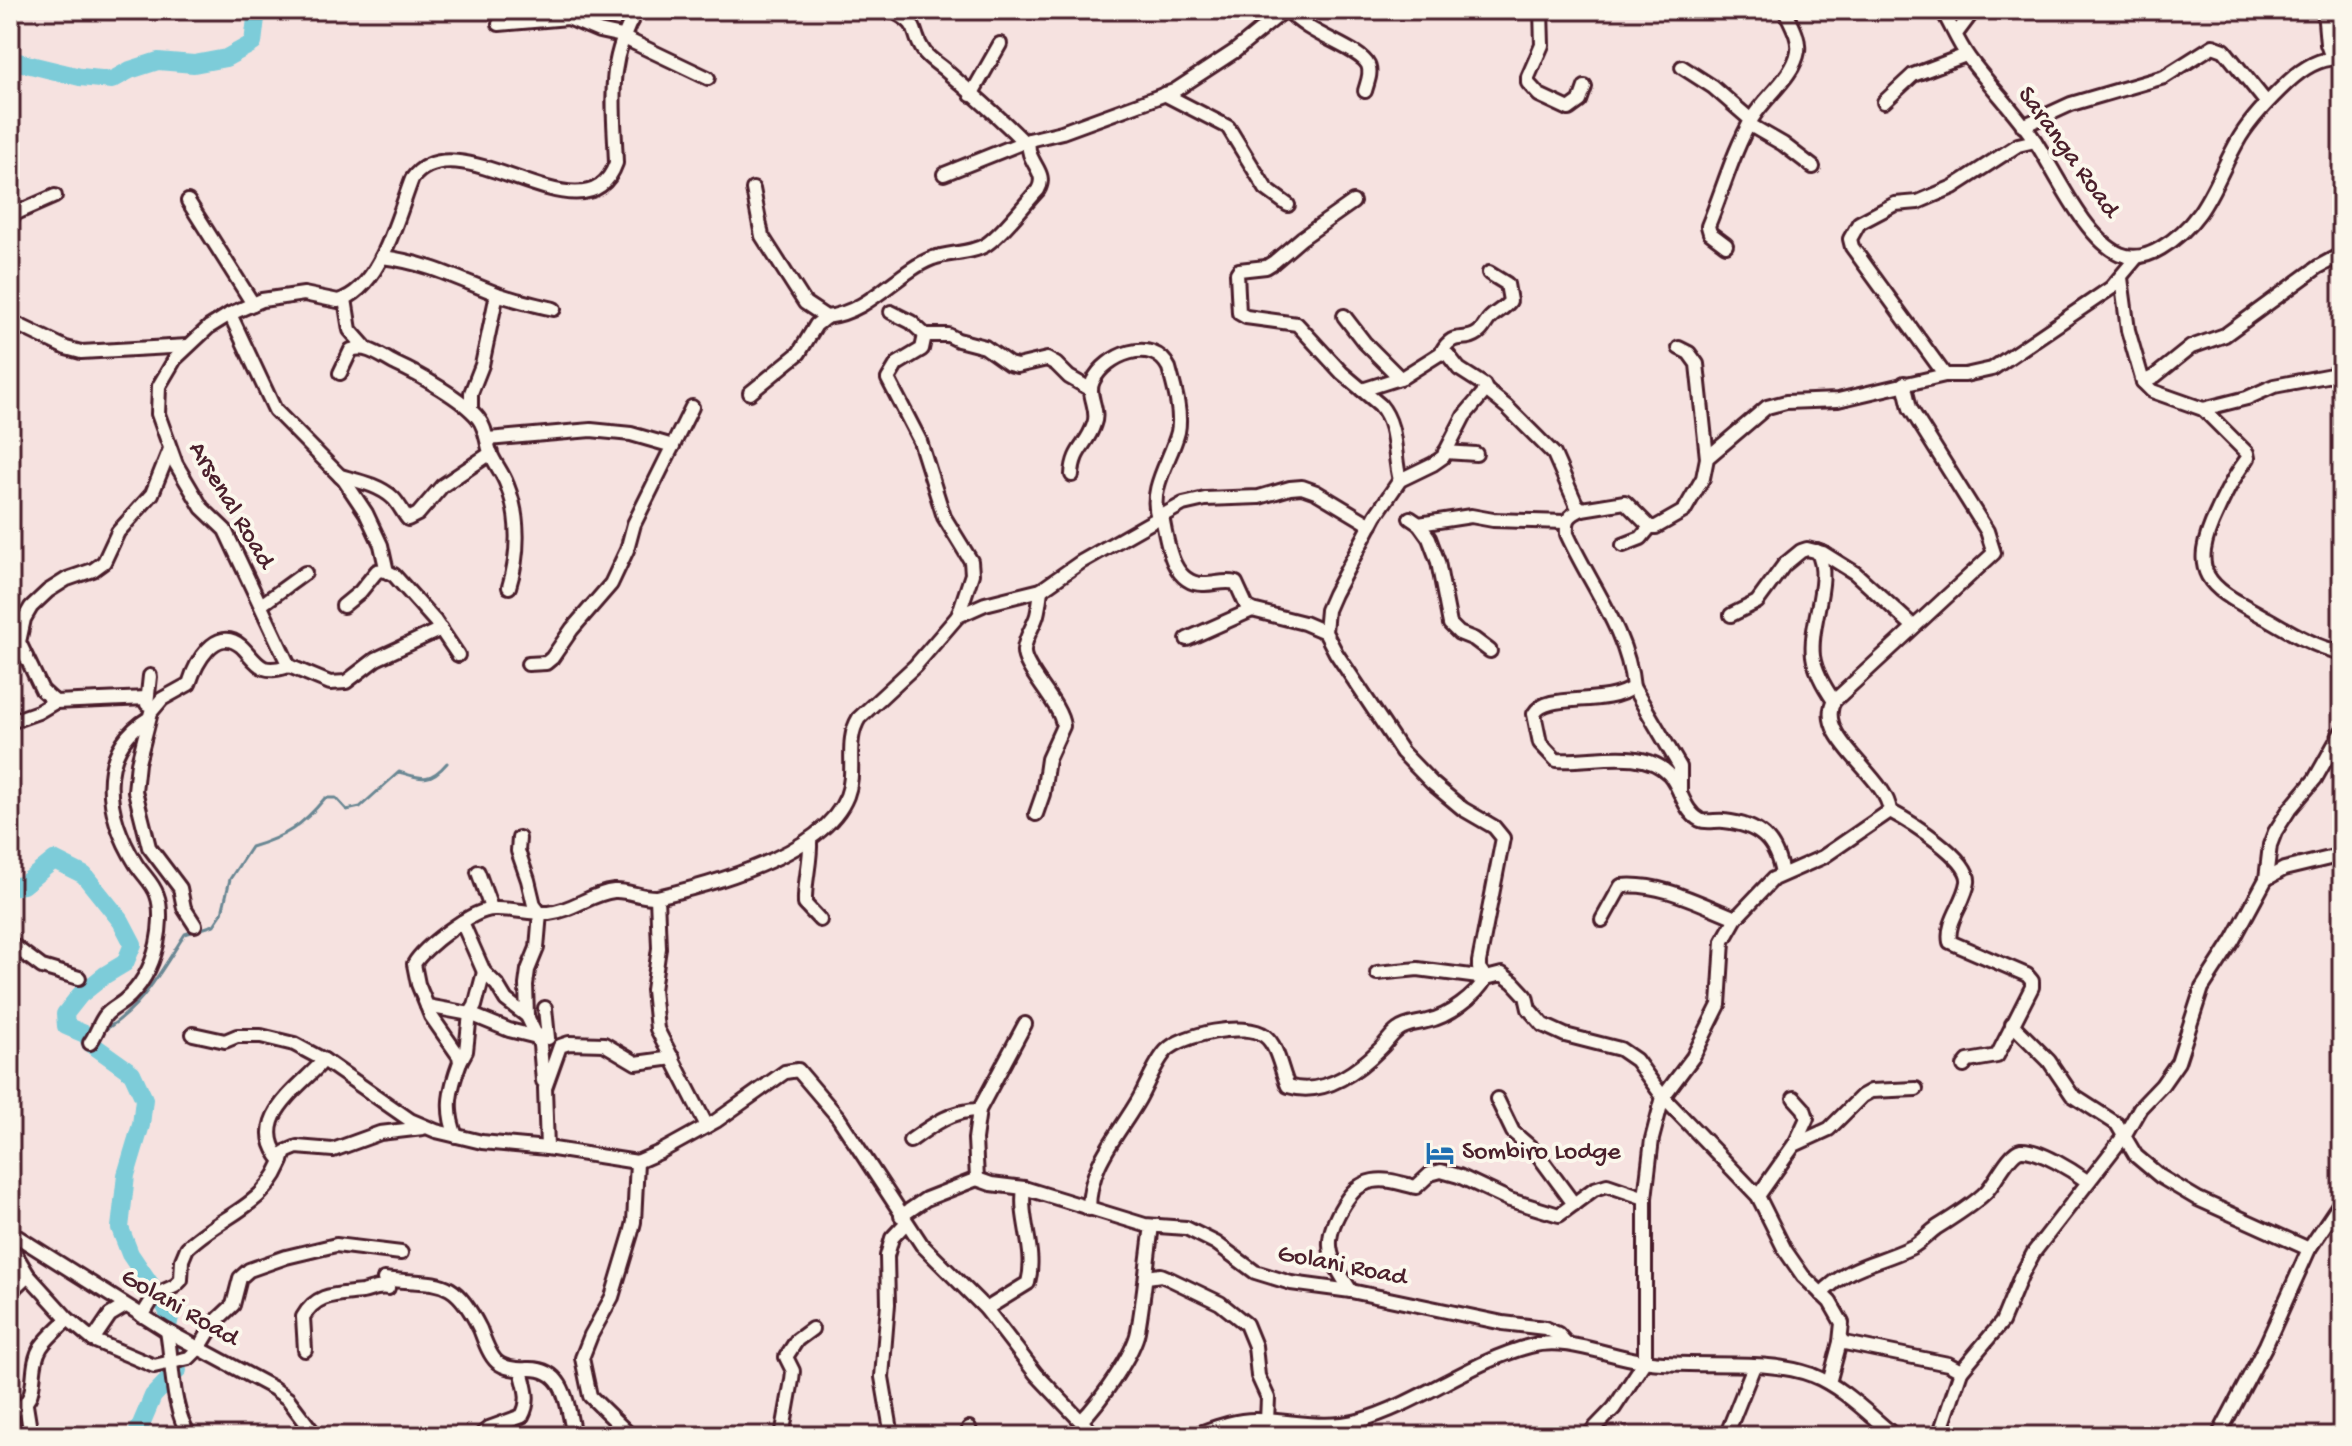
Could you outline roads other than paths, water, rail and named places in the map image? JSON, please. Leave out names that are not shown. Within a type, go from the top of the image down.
[{"type":"street","points":[[509,587],[517,546],[516,519],[509,489],[491,453],[483,425],[471,410],[414,373],[365,347],[350,330],[345,299],[364,285],[382,257],[412,179],[417,172],[434,162],[460,160],[559,191],[576,192],[605,182],[616,163],[615,58],[622,36],[637,10]]},
{"type":"street","points":[[750,393],[799,353],[816,325],[826,317],[838,316],[865,303],[932,258],[984,247],[1043,182],[1031,162],[1026,141],[926,54],[915,27],[891,10]]},
{"type":"street","points":[[944,174],[1026,141],[1062,132],[1164,94],[1205,72],[1286,10],[1305,28],[1368,64],[1370,75],[1365,91]]},
{"type":"street","points":[[1541,10],[1542,45],[1528,83],[1539,95],[1569,109],[1580,101],[1585,87]]},
{"type":"street","points":[[1726,245],[1710,233],[1708,226],[1732,160],[1750,122],[1788,72],[1797,54],[1797,37],[1785,10]]},
{"type":"street","name":"Saranga Road","points":[[1942,10],[1966,55],[2035,141],[2053,174],[2095,234],[2120,253],[2137,257]]},
{"type":"street","points":[[1956,34],[1974,10]]},
{"type":"street","points":[[1707,458],[1741,427],[1775,404],[1838,400],[1904,383],[1992,369],[2111,288],[2137,257],[2151,254],[2192,226],[2241,135],[2266,102],[2307,67],[2337,59],[2327,44],[2324,10]]},
{"type":"street","points":[[499,24],[568,18],[599,31],[622,36],[708,78]]},
{"type":"street","points":[[971,95],[1000,44]]},
{"type":"street","points":[[2023,126],[2071,104],[2164,77],[2213,46],[2224,50],[2266,102]]},
{"type":"street","points":[[1884,102],[1913,75],[1966,55]]},
{"type":"street","points":[[1682,67],[1713,87],[1750,122],[1813,167]]},
{"type":"street","points":[[1164,94],[1228,127],[1266,189],[1288,205]]},
{"type":"street","points":[[1945,375],[1852,247],[1852,231],[1859,223],[1895,204],[1918,202],[1953,187],[2018,145],[2035,141]]},
{"type":"street","points":[[753,189],[762,236],[805,303],[826,317]]},
{"type":"street","points":[[10,222],[14,214],[55,196]]},
{"type":"street","points":[[188,201],[253,304]]},
{"type":"street","points":[[1353,202],[1266,267],[1239,270],[1238,309],[1246,317],[1297,324],[1326,357],[1385,410],[1395,438],[1396,467],[1400,480]]},
{"type":"street","points":[[2143,382],[2191,347],[2225,335],[2318,267],[2342,254]]},
{"type":"street","points":[[382,257],[442,270],[497,294],[554,309]]},
{"type":"street","points":[[1362,390],[1400,378],[1441,353],[1446,343],[1480,332],[1488,319],[1510,301],[1507,284],[1489,273]]},
{"type":"street","points":[[2121,278],[2128,330],[2143,382],[2152,391],[2203,409],[2244,447],[2248,458],[2236,473],[2205,537],[2202,560],[2207,575],[2221,591],[2247,607],[2315,645],[2342,653]]},
{"type":"street","name":"Arsenal Road","points":[[289,666],[225,530],[195,498],[170,449],[158,414],[159,386],[169,366],[188,346],[230,314],[273,297],[304,294],[332,301],[345,299]]},
{"type":"street","points":[[471,410],[471,393],[482,365],[497,294]]},
{"type":"street","points":[[891,312],[911,322],[925,335],[948,335],[985,347],[1009,364],[1017,366],[1047,359],[1090,389]]},
{"type":"street","points":[[230,314],[275,410],[340,476],[374,526],[384,552],[387,572]]},
{"type":"street","points":[[1344,316],[1364,342],[1400,378]]},
{"type":"street","points":[[10,321],[81,352],[188,346]]},
{"type":"street","points":[[460,1062],[456,1050],[439,1030],[427,1006],[414,964],[462,922],[491,908],[540,913],[565,909],[610,891],[657,897],[725,877],[810,841],[833,821],[851,780],[853,728],[859,718],[915,666],[958,616],[972,574],[971,561],[944,517],[920,441],[888,379],[897,364],[922,349],[925,335]]},
{"type":"street","points":[[340,373],[351,350],[365,347]]},
{"type":"street","points":[[1623,545],[1641,538],[1650,527],[1666,522],[1688,507],[1703,478],[1707,458],[1697,364],[1689,353],[1679,348]]},
{"type":"street","points":[[1072,475],[1075,453],[1088,437],[1096,419],[1090,389],[1103,366],[1124,355],[1143,350],[1152,352],[1165,361],[1173,384],[1179,423],[1157,492],[1155,510],[1176,569],[1186,580],[1201,585],[1236,583],[1247,607],[1252,610],[1304,623],[1325,632]]},
{"type":"street","points":[[1441,353],[1448,355],[1459,369],[1484,385],[1545,442],[1554,454],[1576,504],[1582,509]]},
{"type":"street","points":[[2203,409],[2247,398],[2274,386],[2342,373]]},
{"type":"street","points":[[1890,811],[1890,804],[1879,785],[1855,759],[1835,729],[1830,715],[1834,701],[1989,558],[1995,549],[1987,531],[1910,408],[1904,383]]},
{"type":"street","points":[[1486,390],[1464,416],[1445,452],[1433,464],[1400,480],[1356,547],[1330,602],[1325,632],[1402,752],[1463,809],[1500,831],[1503,838],[1479,962],[1479,968],[1486,978]]},
{"type":"street","points":[[528,664],[546,663],[552,658],[578,621],[611,584],[627,550],[634,524],[692,407]]},
{"type":"street","points":[[488,439],[591,430],[631,434],[673,446]]},
{"type":"street","points":[[55,702],[42,690],[19,642],[17,620],[48,591],[104,562],[118,532],[157,485],[170,449]]},
{"type":"street","points":[[1445,452],[1476,454]]},
{"type":"street","points":[[340,476],[360,480],[386,493],[396,500],[408,519],[418,514],[442,486],[491,453]]},
{"type":"street","points":[[958,616],[985,604],[1041,590],[1081,562],[1183,504],[1205,499],[1259,497],[1302,487],[1371,525]]},
{"type":"street","points":[[1650,527],[1625,502],[1582,509],[1569,516],[1566,522],[1567,534],[1623,647],[1632,673],[1633,687],[1680,767],[1680,793]]},
{"type":"street","points":[[1490,651],[1459,633],[1450,624],[1438,562],[1429,538],[1414,521],[1471,516],[1493,520],[1566,522]]},
{"type":"street","points":[[1731,615],[1757,602],[1784,565],[1801,551],[1817,551],[1844,565],[1865,581],[1913,626]]},
{"type":"street","points":[[1817,551],[1824,571],[1815,616],[1813,655],[1834,701]]},
{"type":"street","points":[[343,606],[360,592],[377,571],[387,572],[394,575],[441,629],[458,655]]},
{"type":"street","points":[[261,605],[305,573]]},
{"type":"street","points":[[1036,814],[1043,794],[1048,759],[1063,726],[1048,691],[1026,662],[1023,651],[1037,615],[1041,590]]},
{"type":"street","points":[[1187,639],[1252,610]]},
{"type":"street","points":[[90,1043],[105,1015],[144,982],[158,943],[156,892],[135,863],[110,797],[111,766],[136,727],[162,699],[189,684],[198,658],[220,642],[232,640],[261,667],[275,670],[289,666],[330,683],[346,682],[389,652],[441,629]]},
{"type":"street","points":[[150,676],[147,705],[150,715],[138,763],[135,791],[139,814],[149,847],[180,888],[184,908],[195,925]]},
{"type":"street","points":[[1633,687],[1612,697],[1538,707],[1534,714],[1540,743],[1556,760],[1634,758],[1655,765],[1668,773],[1688,808],[1699,819],[1739,824],[1767,838],[1777,851],[1782,874]]},
{"type":"street","points":[[10,722],[48,708],[55,702],[147,698]]},
{"type":"street","points":[[1939,1436],[1961,1371],[2002,1322],[2034,1252],[2124,1136],[2140,1108],[2178,1062],[2202,988],[2233,940],[2266,879],[2270,845],[2275,832],[2315,779],[2342,731]]},
{"type":"street","points":[[1587,1436],[1614,1408],[1645,1361],[1645,1198],[1652,1139],[1663,1097],[1693,1057],[1719,1005],[1723,941],[1736,918],[1767,884],[1782,874],[1823,857],[1890,811]]},
{"type":"street","points":[[1890,811],[1928,835],[1964,869],[1968,883],[1949,931],[1950,942],[2030,977],[2032,987],[1997,1056],[1968,1061],[1964,1066]]},
{"type":"street","points":[[519,838],[518,851],[534,905],[540,913],[537,948],[528,970],[545,1088],[547,1148]]},
{"type":"street","points":[[810,841],[811,852],[804,880],[805,904],[820,920]]},
{"type":"street","points":[[2266,879],[2284,869],[2342,855]]},
{"type":"street","points":[[478,872],[491,908]]},
{"type":"street","points":[[1602,920],[1615,892],[1621,886],[1634,885],[1680,895],[1736,918]]},
{"type":"street","points":[[657,897],[659,948],[653,990],[657,1029],[707,1126]]},
{"type":"street","points":[[462,922],[484,972],[535,1030],[548,1073]]},
{"type":"street","points":[[10,943],[42,967],[79,978]]},
{"type":"street","points":[[1377,973],[1418,969],[1486,978],[1502,974],[1526,996],[1529,1009],[1543,1025],[1565,1035],[1620,1049],[1636,1060],[1663,1097],[1758,1196],[1785,1250],[1803,1276],[1830,1302],[1842,1323],[1829,1383]]},
{"type":"street","points":[[456,1136],[449,1120],[448,1104],[466,1051],[470,1014],[484,972]]},
{"type":"street","points":[[1089,1209],[1089,1192],[1101,1158],[1167,1050],[1194,1036],[1248,1029],[1266,1036],[1288,1086],[1300,1090],[1315,1088],[1338,1081],[1365,1063],[1396,1030],[1430,1021],[1446,1013],[1480,989],[1486,978]]},
{"type":"street","points":[[427,1006],[470,1014],[509,1030],[535,1030]]},
{"type":"street","points":[[535,1030],[545,1008]]},
{"type":"street","points":[[892,1436],[882,1377],[888,1304],[887,1256],[892,1238],[903,1219],[926,1199],[977,1179],[975,1139],[979,1110],[1025,1024]]},
{"type":"street","points":[[2012,1024],[2049,1061],[2072,1095],[2117,1124],[2136,1156],[2177,1188],[2309,1249]]},
{"type":"street","points":[[193,1034],[220,1041],[237,1036],[269,1037],[294,1044],[324,1060],[395,1112],[425,1127],[456,1136],[637,1162],[732,1111],[778,1076],[792,1069],[798,1070],[838,1117],[922,1245],[986,1309],[1036,1374],[1095,1436]]},
{"type":"street","points":[[545,1088],[560,1046],[569,1043],[604,1044],[636,1063],[673,1058]]},
{"type":"street","points":[[282,1161],[272,1146],[274,1114],[289,1093],[324,1060]]},
{"type":"street","points":[[1794,1145],[1805,1137],[1829,1129],[1855,1102],[1871,1091],[1916,1089]]},
{"type":"street","points":[[1758,1196],[1794,1145],[1807,1118],[1794,1098]]},
{"type":"street","points":[[1497,1099],[1513,1132],[1535,1151],[1574,1204]]},
{"type":"street","points":[[910,1141],[945,1118],[979,1110]]},
{"type":"street","points":[[142,1316],[155,1295],[181,1280],[182,1260],[187,1248],[263,1192],[272,1183],[285,1152],[297,1147],[333,1150],[380,1133],[425,1127]]},
{"type":"street","points":[[1821,1294],[1837,1278],[1858,1266],[1871,1264],[1914,1246],[1986,1192],[2014,1153],[2022,1150],[2032,1153],[2063,1165],[2087,1181]]},
{"type":"street","points":[[631,1436],[590,1396],[582,1358],[612,1297],[631,1234],[637,1162]]},
{"type":"street","points":[[1351,1291],[1332,1256],[1328,1237],[1332,1223],[1352,1191],[1363,1184],[1376,1180],[1395,1181],[1416,1187],[1430,1174],[1441,1171],[1510,1200],[1559,1215],[1594,1189],[1607,1185],[1645,1198]]},
{"type":"street","name":"Golani Road","points":[[977,1179],[1024,1188],[1152,1226],[1186,1228],[1216,1243],[1255,1272],[1309,1287],[1351,1291],[1503,1323],[1545,1328],[1558,1334],[1567,1344]]},
{"type":"street","points":[[986,1309],[1028,1283],[1032,1251],[1023,1212],[1024,1188]]},
{"type":"street","points":[[2218,1436],[2260,1359],[2309,1249],[2342,1200]]},
{"type":"street","points":[[1082,1420],[1094,1409],[1134,1341],[1147,1277],[1152,1226]]},
{"type":"street","name":"Golani Road","points":[[10,1232],[125,1306],[288,1399],[316,1436]]},
{"type":"street","points":[[10,1245],[28,1275],[68,1319],[93,1340],[154,1366],[189,1358],[200,1347],[215,1322],[233,1305],[240,1278],[249,1270],[336,1245],[401,1253]]},
{"type":"street","points":[[10,1292],[28,1275]]},
{"type":"street","points":[[1147,1277],[1161,1275],[1168,1278],[1220,1303],[1246,1324],[1255,1346],[1258,1376],[1268,1398],[1267,1421]]},
{"type":"street","points":[[305,1350],[303,1317],[327,1295],[361,1292],[386,1284],[445,1285],[469,1307],[495,1361],[509,1368],[546,1370],[558,1380],[574,1436]]},
{"type":"street","points":[[93,1340],[110,1315],[125,1306]]},
{"type":"street","points":[[31,1436],[26,1405],[40,1349],[68,1319]]},
{"type":"street","points":[[782,1436],[793,1371],[786,1357],[797,1340],[812,1329]]},
{"type":"street","points":[[167,1331],[178,1410],[182,1425],[190,1436]]},
{"type":"street","points":[[1840,1342],[1948,1364],[1961,1371]]},
{"type":"street","name":"Golani Road","points":[[1191,1436],[1231,1422],[1267,1421],[1297,1430],[1333,1430],[1392,1409],[1503,1354],[1534,1345],[1567,1344],[1645,1361],[1795,1370],[1829,1383],[1895,1436]]},
{"type":"street","points":[[1726,1436],[1754,1366]]},
{"type":"street","points":[[480,1436],[489,1428],[522,1416],[528,1396],[521,1370]]},
{"type":"street","points":[[10,1412],[26,1405]]},
{"type":"waterway","points":[[10,60],[80,77],[112,80],[158,61],[194,64],[226,58],[253,43],[257,10]]},
{"type":"waterway","points":[[101,1032],[139,1001],[185,934],[214,925],[222,913],[230,879],[251,847],[292,829],[325,798],[336,798],[347,810],[360,807],[399,772],[425,778],[436,774],[447,763]]},
{"type":"waterway","points":[[10,887],[23,885],[54,860],[84,875],[121,921],[133,944],[125,963],[80,995],[65,1014],[66,1026],[87,1035],[90,1043],[132,1073],[144,1099],[141,1125],[126,1175],[120,1228],[130,1254],[170,1317],[167,1331],[171,1346]]},
{"type":"waterway","points":[[136,1436],[153,1396],[178,1370],[175,1371]]},
{"type":"place","name":"Sombiro Lodge","points":[[1440,1153]]}]
